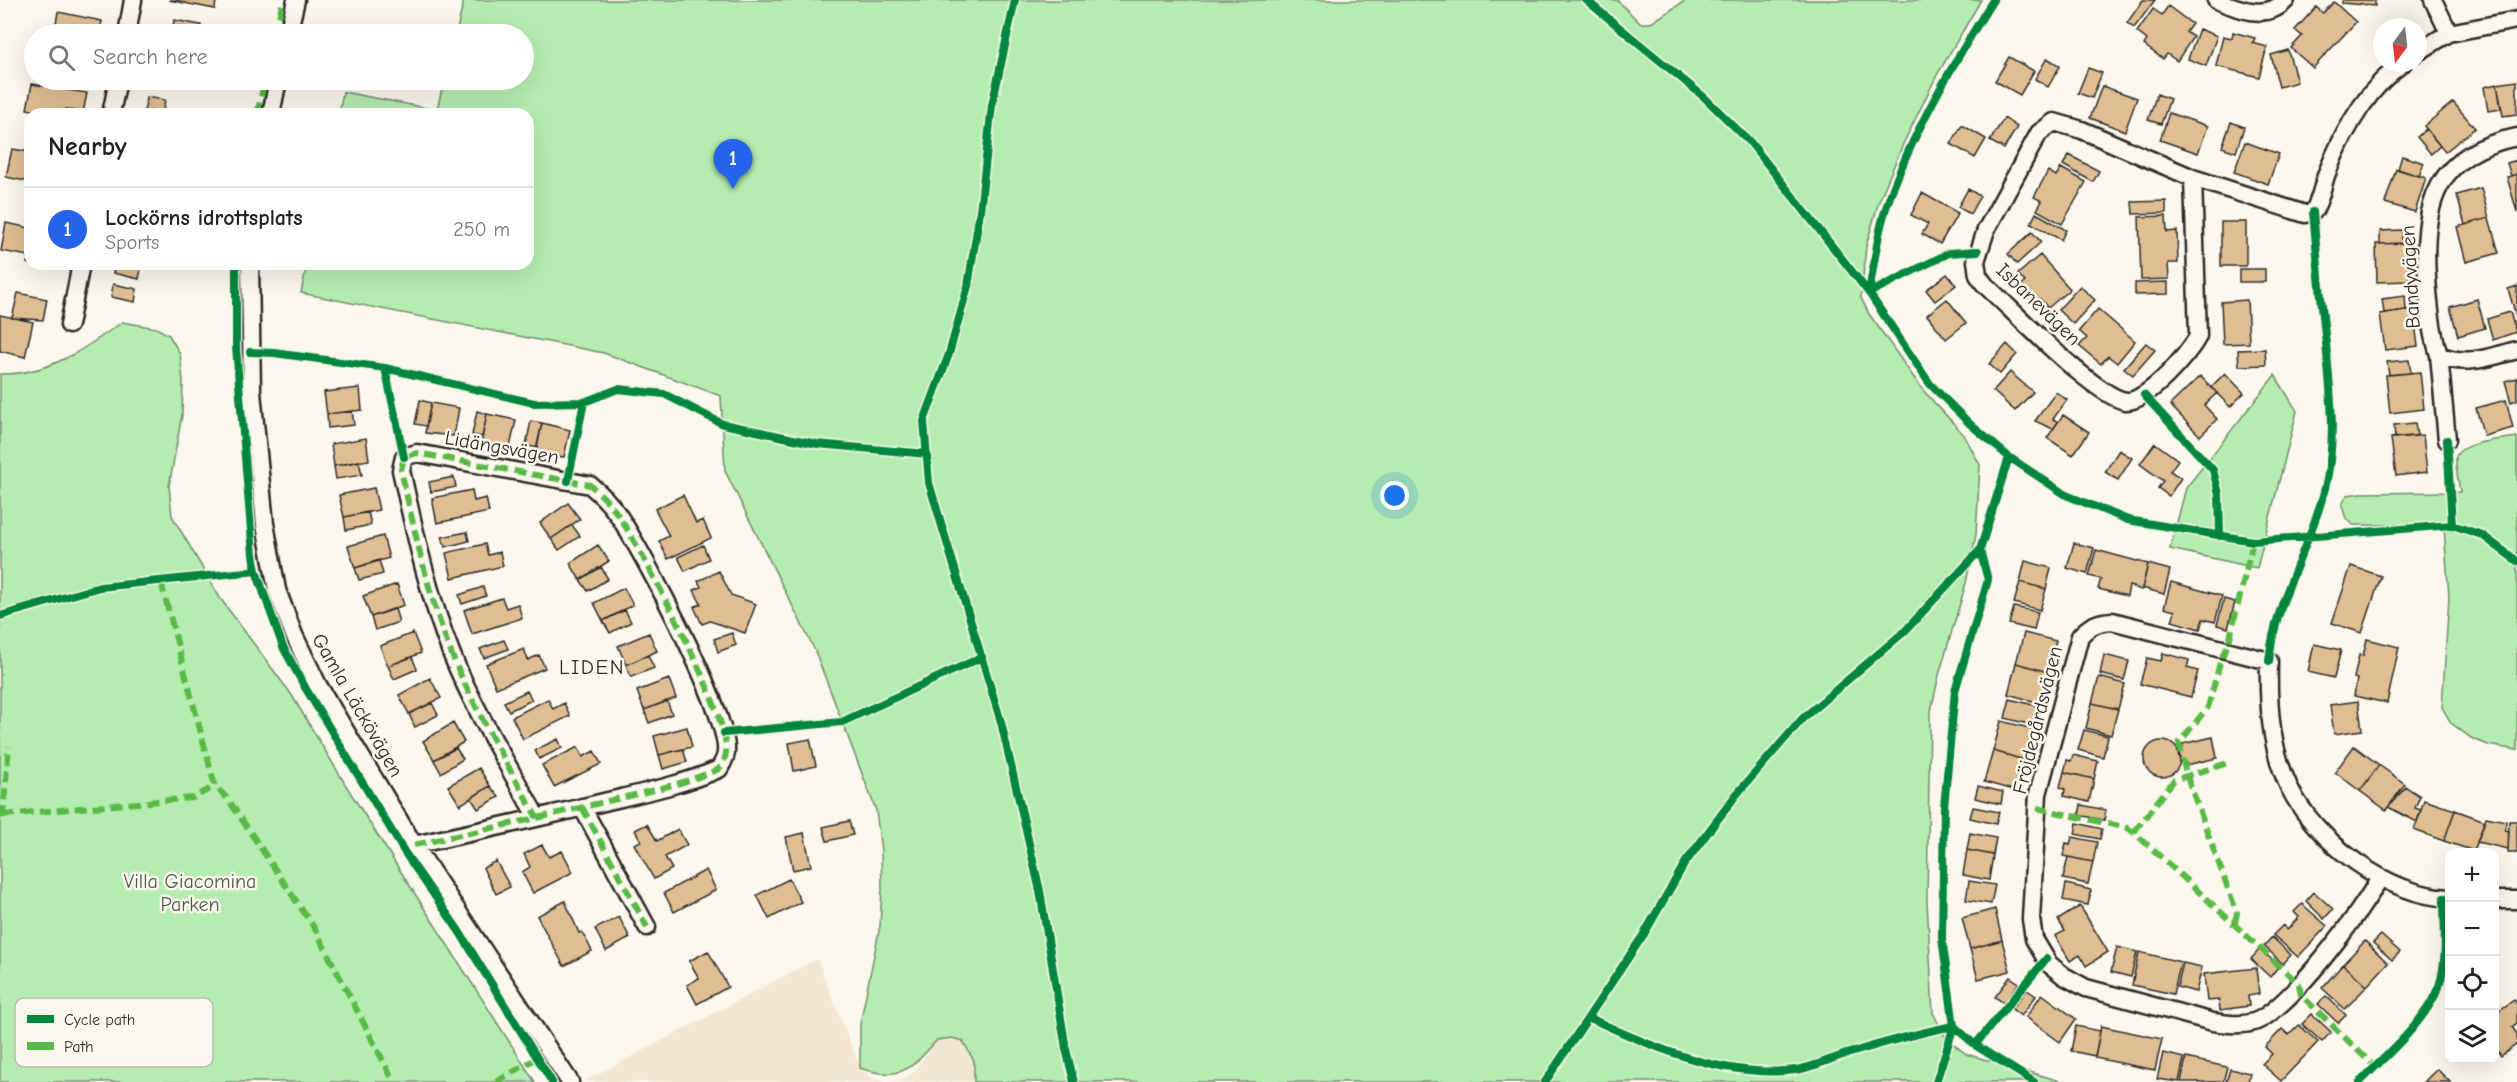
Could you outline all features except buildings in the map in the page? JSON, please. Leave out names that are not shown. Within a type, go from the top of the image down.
[{"type":"street","points":[[129,24],[134,0]]},
{"type":"street","points":[[290,24],[296,0]]},
{"type":"street","points":[[2216,0],[2257,12],[2277,9],[2286,0]]},
{"type":"street","points":[[2433,0],[2449,33]]},
{"type":"street","points":[[2427,46],[2449,33],[2517,20]]},
{"type":"street","name":"Isbanevägen","points":[[2193,178],[2200,320],[2198,336],[2184,357],[2144,395],[2133,401],[2116,399],[2083,375],[1985,285],[1978,275],[1976,261],[1986,231],[2039,133],[2054,122],[2082,130],[2193,178],[2296,213],[2313,212],[2319,202],[2337,147],[2355,114],[2394,72]]},
{"type":"street","points":[[112,108],[116,90]]},
{"type":"street","points":[[272,108],[276,90]]},
{"type":"street","name":"Bandyvägen","points":[[2447,440],[2439,355],[2430,324],[2426,263],[2427,217],[2441,182],[2467,155],[2480,147],[2517,137]]},
{"type":"street","points":[[69,325],[80,270]]},
{"type":"street","name":"Gamla Läckövägen","points":[[250,270],[252,392],[267,543],[277,590],[294,635],[318,685],[414,845],[570,1082]]},
{"type":"street","points":[[2439,355],[2462,362],[2471,362],[2517,350]]},
{"type":"street","name":"Lidängsvägen","points":[[414,845],[537,818],[699,778],[719,769],[727,753],[724,733],[680,630],[618,515],[605,498],[590,485],[417,453],[409,454],[404,457],[401,470],[420,559],[436,613],[468,688],[537,818]]},
{"type":"street","name":"Fröjdegårdsvägen","points":[[2380,877],[2365,905],[2295,988],[2273,1013],[2254,1022],[2235,1025],[2213,1022],[2086,988],[2064,976],[2049,964],[2034,939],[2031,919],[2040,784],[2080,636],[2087,628],[2098,622],[2112,621],[2270,661],[2268,704],[2278,756],[2289,786],[2317,827],[2342,851],[2380,877],[2412,890],[2445,897]]},
{"type":"street","points":[[582,807],[646,927]]},
{"type":"street","points":[[2499,900],[2517,900]]},
{"type":"shaded area","points":[[817,959],[860,1068],[872,1078],[885,1082],[588,1082],[587,1080]]},
{"type":"shaded area","points":[[952,1038],[963,1041],[974,1061],[974,1082],[892,1082],[902,1080],[914,1072],[937,1040]]},
{"type":"green space","points":[[464,0],[1617,0],[1640,23],[1651,23],[1686,0],[1981,0],[1937,75],[1904,142],[1879,201],[1866,246],[1861,298],[1869,314],[1922,389],[1964,435],[1980,465],[1976,535],[1966,583],[1939,675],[1930,715],[1927,901],[1933,1013],[1946,1038],[1966,1054],[2064,1082],[974,1082],[974,1061],[963,1041],[952,1038],[937,1040],[912,1065],[896,1073],[874,1072],[860,1068],[860,1024],[880,926],[881,851],[876,810],[815,651],[725,471],[721,396],[604,353],[301,293],[306,270],[534,270],[534,108],[437,108],[442,90],[534,90],[534,24],[458,24]]},
{"type":"green space","points":[[343,92],[427,108],[340,108]]},
{"type":"green space","name":"Villa Giacomina Parken","points":[[122,322],[156,328],[169,335],[180,354],[183,381],[182,415],[169,486],[172,516],[220,598],[291,694],[350,792],[535,1082],[0,1082],[0,374],[18,373],[50,365],[94,342]]},
{"type":"green space","points":[[2275,375],[2297,411],[2257,568],[2170,549],[2186,488]]},
{"type":"green space","points":[[2517,437],[2517,750],[2488,745],[2471,738],[2451,723],[2442,707],[2449,597],[2444,528],[2434,525],[2353,525],[2345,516],[2342,505],[2347,495],[2361,493],[2460,492],[2456,462],[2458,453],[2464,448],[2482,442]]},
{"type":"marked path","points":[[277,24],[283,0]]},
{"type":"marked path","points":[[258,108],[263,90]]},
{"type":"marked path","points":[[414,845],[560,813],[679,783],[719,769],[726,752],[723,733],[700,670],[646,562],[615,511],[602,495],[590,485],[417,453],[404,457],[401,470],[436,610],[452,655],[471,697],[537,818]]},
{"type":"marked path","points":[[2235,923],[2237,913],[2186,774],[2179,743],[2208,707],[2221,659],[2229,642],[2253,541]]},
{"type":"marked path","points":[[161,582],[215,786],[228,799],[315,929],[394,1082]]},
{"type":"marked path","points":[[0,816],[3,815],[9,746]]},
{"type":"marked path","points":[[2134,832],[2174,780],[2231,762]]},
{"type":"marked path","points":[[3,815],[193,798],[215,786]]},
{"type":"marked path","points":[[582,807],[647,927]]},
{"type":"marked path","points":[[2037,808],[2128,828],[2299,984],[2301,995],[2375,1067]]},
{"type":"marked path","points":[[496,1082],[537,1058]]},
{"type":"cycle path","points":[[1015,0],[992,105],[980,211],[968,286],[949,354],[924,421],[929,483],[1001,722],[1040,891],[1066,1049],[1074,1082]]},
{"type":"cycle path","points":[[1586,0],[1704,97],[1750,142],[1869,293],[1930,384],[1970,424],[2009,457],[2066,495],[2128,520],[2253,541],[2452,525],[2482,535],[2517,561]]},
{"type":"cycle path","points":[[1869,293],[1883,218],[1907,154],[1948,75],[1993,0]]},
{"type":"cycle path","points":[[2269,661],[2278,616],[2320,506],[2331,448],[2331,396],[2313,212]]},
{"type":"cycle path","points":[[1869,293],[1949,253],[1978,251]]},
{"type":"cycle path","points":[[236,270],[236,347],[253,555],[256,571],[283,647],[405,853],[459,931],[552,1082]]},
{"type":"cycle path","points":[[250,352],[274,353],[385,368],[534,403],[584,402],[618,389],[664,394],[723,424],[817,444],[927,454]]},
{"type":"cycle path","points":[[385,368],[404,457]]},
{"type":"cycle path","points":[[2144,395],[2213,470],[2219,494],[2220,536]]},
{"type":"cycle path","points":[[568,481],[584,402]]},
{"type":"cycle path","points":[[2447,440],[2452,525]]},
{"type":"cycle path","points":[[1590,1018],[1638,1040],[1690,1058],[1743,1070],[1770,1072],[1802,1069],[1884,1043],[1954,1026],[1942,938],[1944,807],[1955,691],[1988,580],[1980,550],[2009,457]]},
{"type":"cycle path","points":[[1545,1082],[1644,934],[1685,863],[1736,795],[1803,718],[1905,631],[1980,550]]},
{"type":"cycle path","points":[[0,616],[100,587],[256,571]]},
{"type":"cycle path","points":[[724,733],[842,722],[982,657]]},
{"type":"cycle path","points":[[2360,1082],[2415,1025],[2433,1000],[2442,976],[2445,954],[2444,898]]},
{"type":"cycle path","points":[[1975,1045],[2046,959]]},
{"type":"cycle path","points":[[1936,1082],[1954,1026],[1975,1045],[2034,1082]]},
{"type":"place","name":"Lockörns idrottsplats","points":[[733,189]]},
{"type":"district","name":"LIDEN","points":[[592,667]]}]
